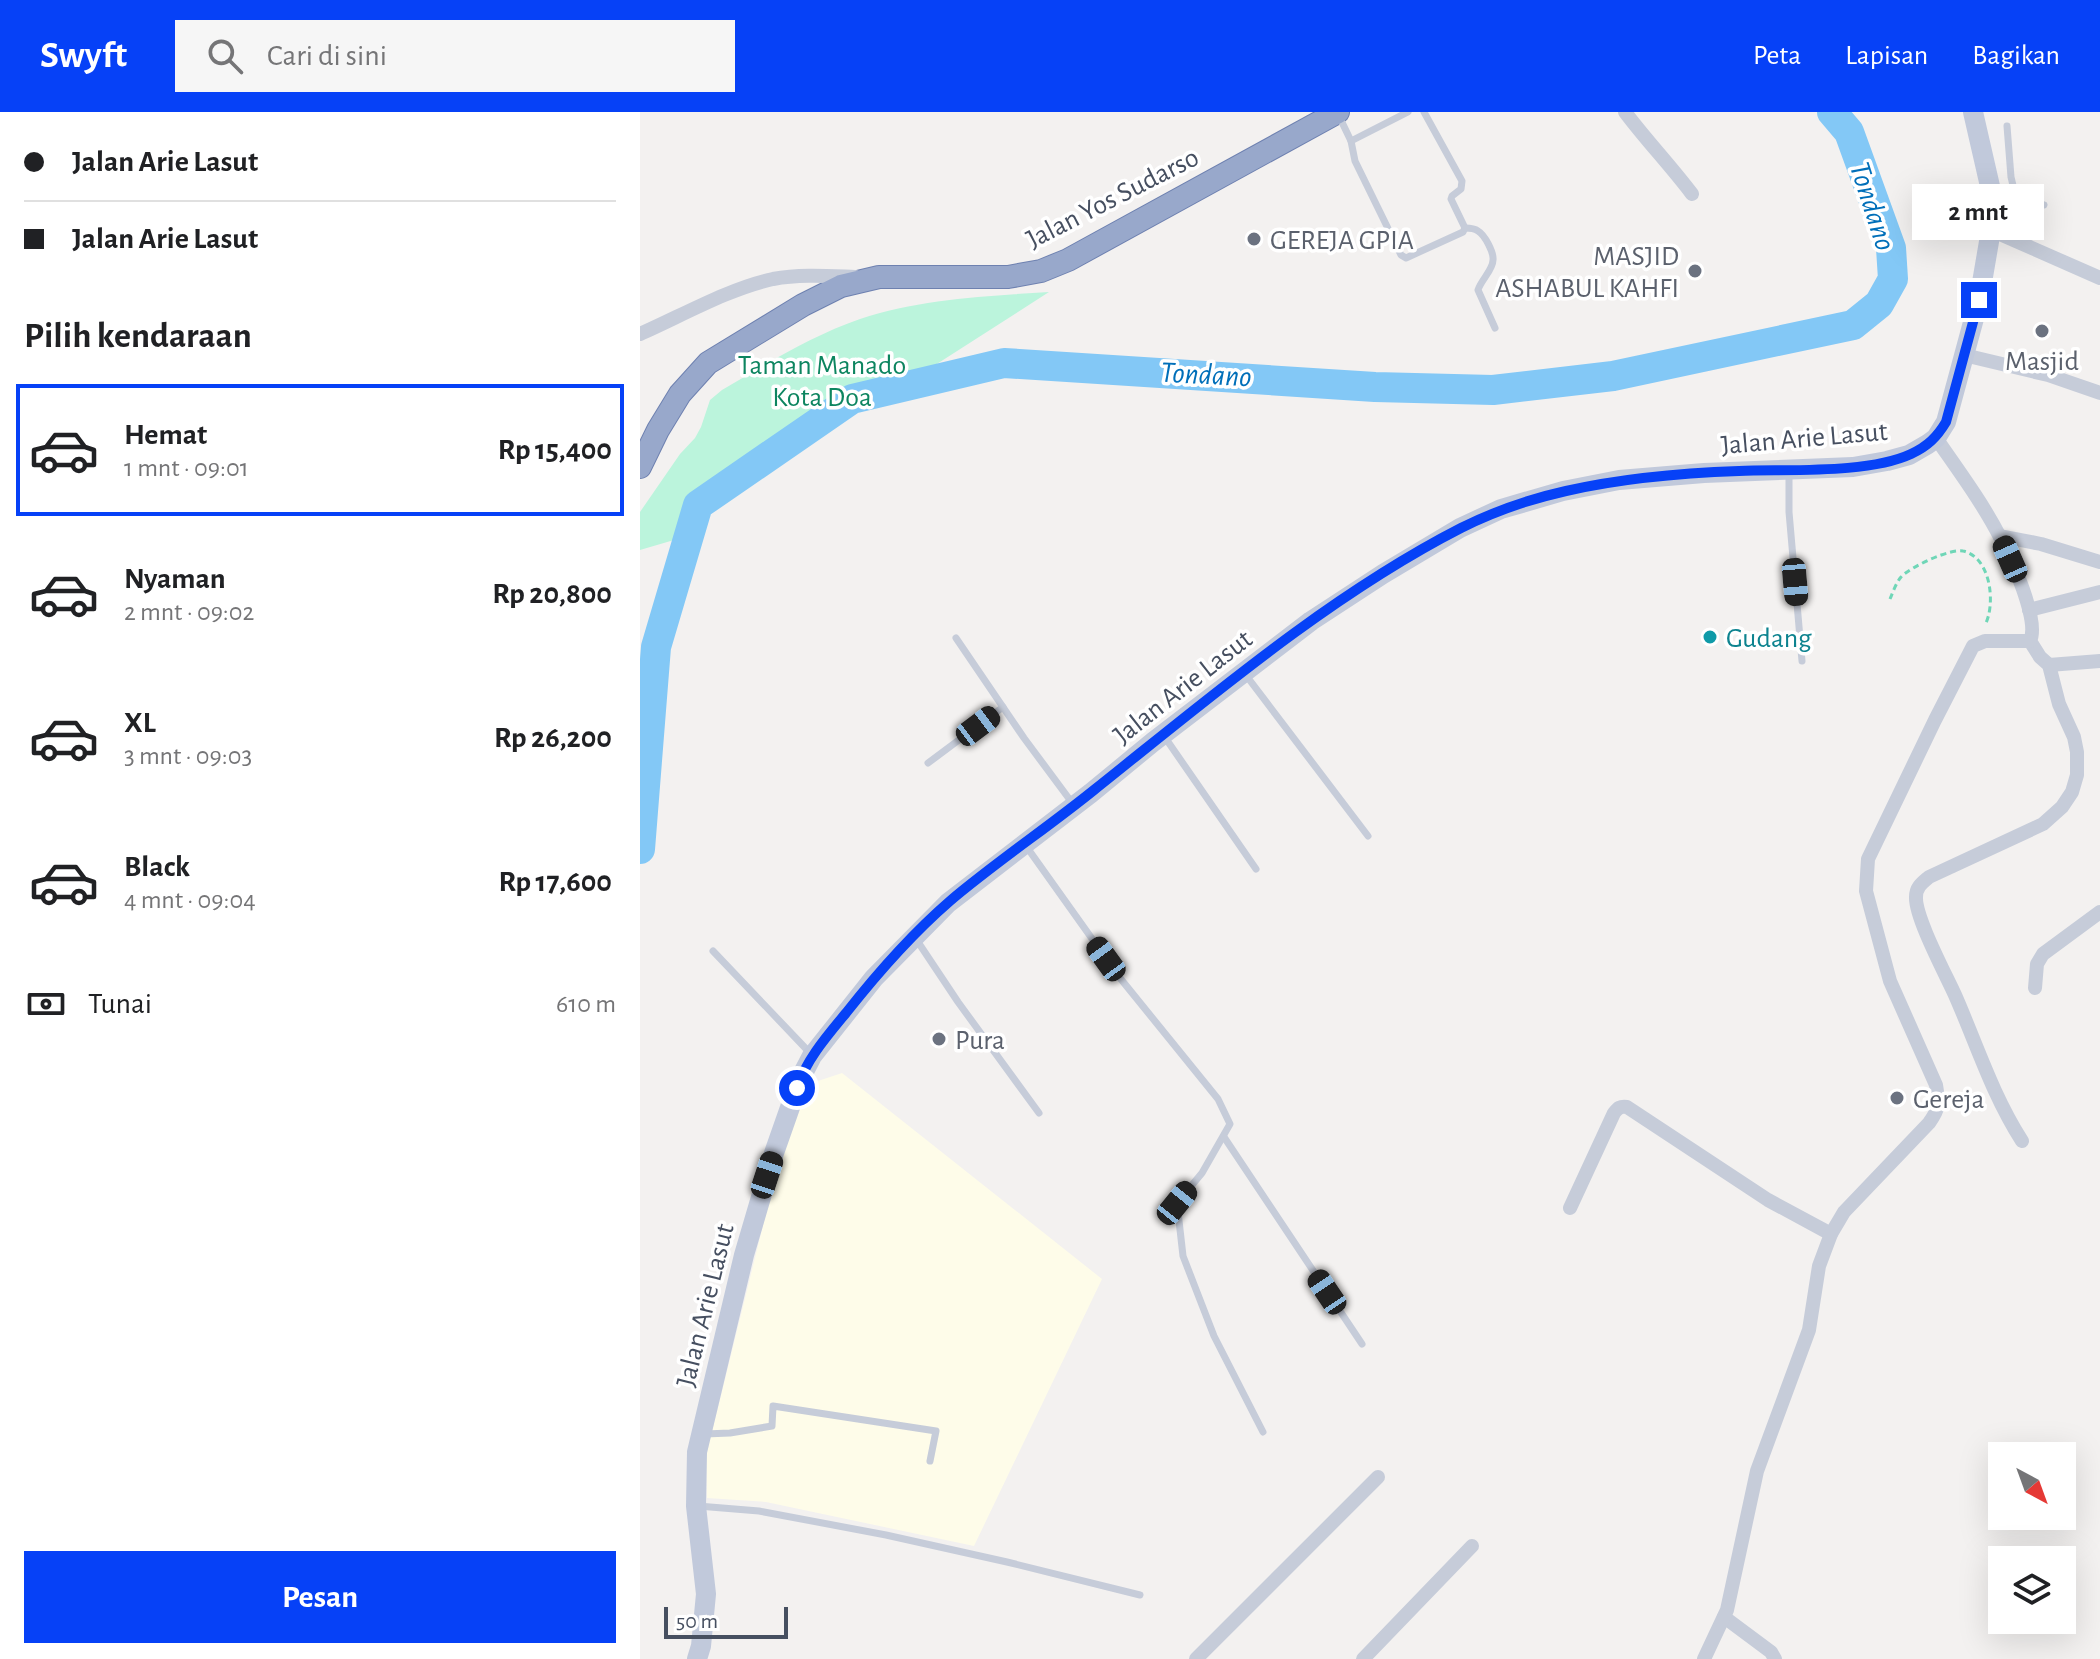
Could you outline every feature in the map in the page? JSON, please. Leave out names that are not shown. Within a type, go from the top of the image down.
[{"type":"highway","name":"Jalan Yos Sudarso","points":[[640,467],[680,394],[708,363],[814,299],[841,286],[879,277],[1008,277],[1041,271],[1068,260],[1338,112]]},
{"type":"main road","points":[[1936,438],[1946,422],[1979,300],[1991,230],[1992,201],[1973,112]]},
{"type":"main road","name":"Jalan Arie Lasut","points":[[697,1659],[706,1594],[696,1506],[697,1452],[760,1197],[800,1079],[812,1056],[874,978],[948,903],[1311,621],[1460,528],[1501,509],[1563,491],[1619,480],[1853,467],[1909,455],[1936,438]]},
{"type":"street","points":[[1625,112],[1692,194]]},
{"type":"street","points":[[1991,230],[2100,278]]},
{"type":"street","points":[[640,334],[734,292],[772,280],[805,275],[879,277]]},
{"type":"street","points":[[1964,355],[2048,375],[2100,393]]},
{"type":"street","points":[[1936,438],[2000,536],[2027,600],[2033,631],[2030,641],[2049,665],[2059,704],[2074,737],[2077,752],[2077,775],[2072,792],[2054,815],[2043,824],[1929,877],[1918,887],[1916,896],[1920,916],[1996,1096],[2022,1141]]},
{"type":"street","points":[[2000,536],[2099,558]]},
{"type":"street","points":[[2029,610],[2100,592]]},
{"type":"street","points":[[1704,1659],[1724,1617],[1733,1589],[1757,1471],[1809,1330],[1819,1266],[1831,1234],[1844,1212],[1929,1123],[1936,1114],[1939,1102],[1936,1085],[1890,981],[1866,891],[1868,859],[1973,646],[1985,641],[2030,641]]},
{"type":"street","points":[[2049,665],[2100,661]]},
{"type":"street","points":[[2035,988],[2037,964],[2043,954],[2100,912]]},
{"type":"street","points":[[1570,1208],[1614,1113],[1623,1106],[1768,1200],[1831,1234]]},
{"type":"street","points":[[1196,1659],[1378,1477]]},
{"type":"street","points":[[1363,1659],[1472,1546]]},
{"type":"street","points":[[1724,1617],[1771,1652],[1775,1659]]},
{"type":"lane","points":[[1338,112],[1351,141],[1355,161],[1403,257],[1463,232],[1465,228]]},
{"type":"lane","points":[[1351,141],[1408,112]]},
{"type":"lane","points":[[1424,112],[1462,181],[1461,189],[1451,199],[1465,228]]},
{"type":"lane","points":[[2007,126],[2016,198]]},
{"type":"lane","points":[[1992,201],[2016,198],[2044,205]]},
{"type":"lane","points":[[1465,228],[1482,234],[1494,258],[1478,290],[1495,328]]},
{"type":"lane","points":[[1789,470],[1789,512],[1802,661]]},
{"type":"lane","points":[[956,638],[1074,805]]},
{"type":"lane","points":[[1244,672],[1368,836]]},
{"type":"lane","points":[[928,763],[1003,707]]},
{"type":"lane","points":[[1163,735],[1256,869]]},
{"type":"lane","points":[[1025,844],[1120,978],[1218,1099],[1230,1124],[1202,1173],[1177,1203],[1183,1256],[1214,1336],[1263,1432]]},
{"type":"lane","points":[[914,937],[1039,1113]]},
{"type":"lane","points":[[713,951],[812,1056]]},
{"type":"lane","points":[[1224,1137],[1362,1344]]},
{"type":"lane","points":[[702,1434],[772,1426],[773,1406],[936,1431],[930,1461]]},
{"type":"lane","points":[[696,1506],[759,1511],[886,1535],[1140,1595]]},
{"type":"path","points":[[1890,599],[1900,578],[1909,570],[1960,549],[1971,554],[1980,562],[1990,583],[1991,600],[1988,621],[1973,646]]},
{"type":"shaded area","points":[[842,1073],[1102,1279],[974,1546],[766,1502],[707,1498],[706,1456],[797,1088]]},
{"type":"green space","name":"Taman Manado Kota Doa","points":[[1049,292],[929,369],[891,384],[838,419],[807,426],[751,459],[705,495],[674,540],[640,550],[640,512],[680,454],[695,438],[710,400],[722,390],[806,342],[883,312],[977,297]]},
{"type":"waterway","name":"Tondano","points":[[640,849],[656,647],[698,505],[852,399],[1004,363],[1375,387],[1493,390],[1613,376],[1853,325],[1879,304],[1893,279],[1891,248],[1849,132],[1832,112]]},
{"type":"place","name":"GEREJA GPIA","points":[[1254,239]]},
{"type":"place","name":"MASJID ASHABUL KAHFI","points":[[1695,271]]},
{"type":"place","name":"Masjid","points":[[2042,331]]},
{"type":"place","name":"Gudang","points":[[1710,637]]},
{"type":"place","name":"Pura","points":[[939,1039]]},
{"type":"place","name":"Gereja","points":[[1897,1098]]},
{"type":"route","points":[[797,1088],[812,1056],[874,978],[948,903],[1311,621],[1460,528],[1501,509],[1563,491],[1619,480],[1853,467],[1909,455],[1936,438],[1946,422],[1979,300]]}]
